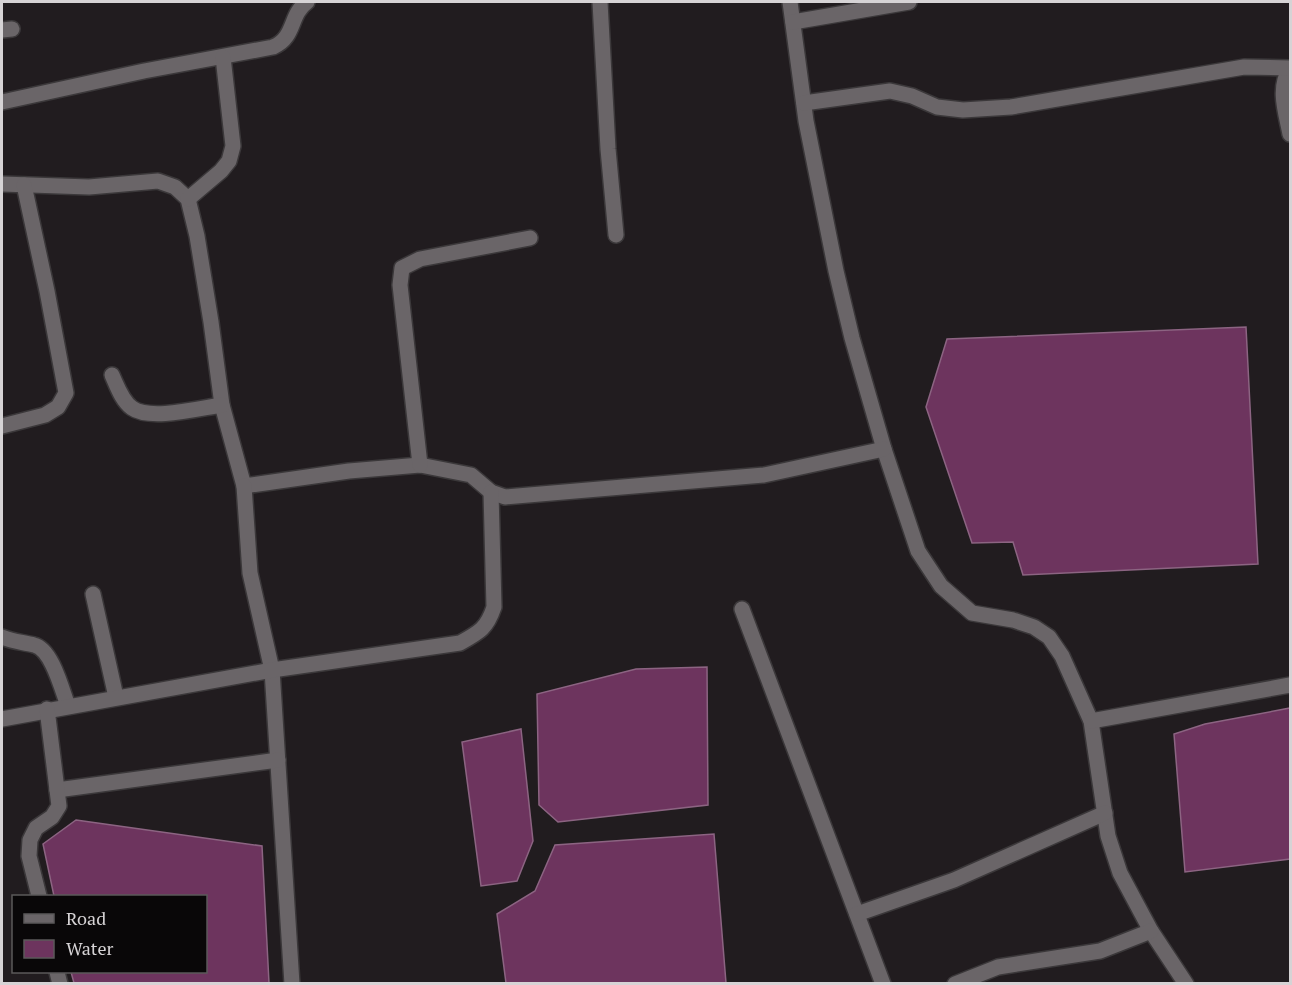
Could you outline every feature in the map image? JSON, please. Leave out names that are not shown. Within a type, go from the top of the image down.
[{"type":"street","points":[[2,102],[144,71],[273,47],[283,43],[288,37],[301,7],[307,2]]},
{"type":"street","points":[[600,2],[608,149],[616,235]]},
{"type":"street","points":[[790,2],[804,103],[836,272],[852,338],[884,449],[918,551],[941,585],[972,613],[1013,620],[1034,627],[1049,638],[1062,656],[1091,722],[1108,836],[1120,873],[1134,904],[1186,984]]},
{"type":"street","points":[[793,22],[909,2]]},
{"type":"street","points":[[188,199],[221,171],[229,161],[233,146],[223,57]]},
{"type":"street","points":[[804,103],[890,91],[912,96],[937,107],[963,110],[1011,107],[1244,67],[1290,68],[1284,78],[1283,96],[1290,134]]},
{"type":"street","points":[[2,184],[89,187],[158,181],[175,187],[188,199],[211,322],[222,405],[244,486],[250,573],[272,670],[292,984]]},
{"type":"street","points":[[2,426],[45,415],[58,407],[66,393],[24,185]]},
{"type":"street","points":[[420,465],[400,285],[402,268],[420,259],[530,238]]},
{"type":"street","points":[[112,375],[123,398],[130,407],[139,412],[174,412],[222,405]]},
{"type":"street","points":[[244,486],[349,471],[420,465],[471,475],[491,492],[505,497],[764,475],[884,449]]},
{"type":"street","points":[[2,719],[47,709],[272,670],[460,643],[479,633],[488,623],[494,607],[491,492]]},
{"type":"street","points":[[93,594],[116,697]]},
{"type":"street","points":[[742,609],[883,984]]},
{"type":"street","points":[[2,637],[16,643],[35,645],[43,649],[49,656],[68,706]]},
{"type":"street","points":[[1091,722],[1290,685]]},
{"type":"street","points":[[39,895],[29,856],[30,840],[36,828],[52,818],[59,806],[47,709]]},
{"type":"street","points":[[57,790],[278,760]]},
{"type":"street","points":[[857,914],[954,880],[1105,813]]},
{"type":"street","points":[[955,984],[999,968],[1100,951],[1151,932]]},
{"type":"water","points":[[1246,327],[1258,564],[1023,575],[1013,542],[972,543],[926,407],[947,339]]},
{"type":"water","points":[[707,667],[708,805],[558,822],[539,805],[537,694],[636,669]]},
{"type":"water","points":[[1290,708],[1290,859],[1185,872],[1174,734],[1205,724]]},
{"type":"water","points":[[521,729],[533,841],[517,881],[481,886],[462,742]]},
{"type":"water","points":[[76,820],[262,846],[269,983],[74,983],[71,973],[207,973],[207,895],[54,895],[43,844]]},
{"type":"water","points":[[714,834],[726,983],[506,983],[497,914],[535,891],[555,845]]}]
